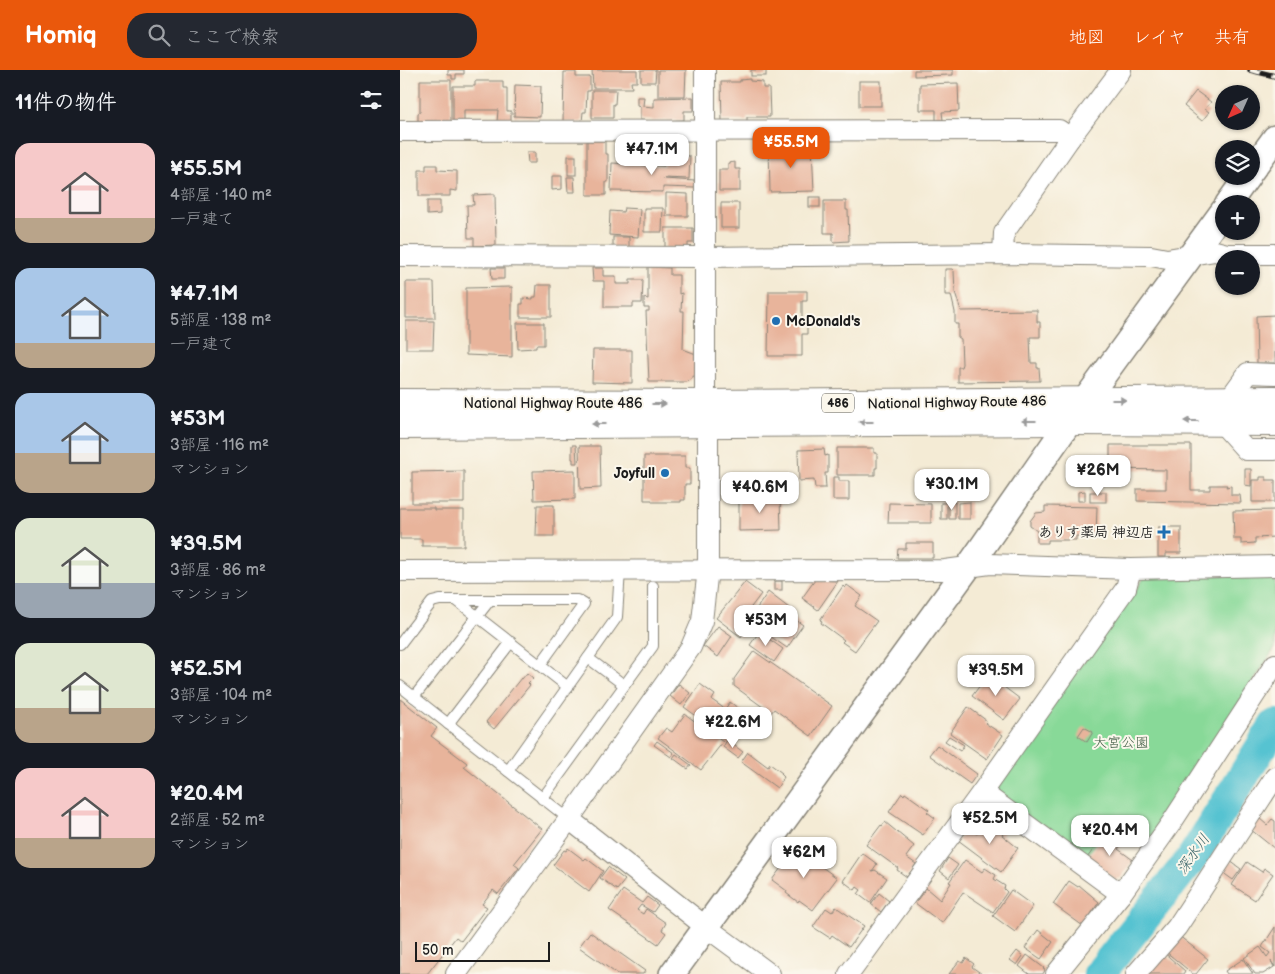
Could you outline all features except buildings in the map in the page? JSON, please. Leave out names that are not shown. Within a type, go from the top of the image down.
[{"type":"highway","name":"National Highway Route 486","points":[[400,425],[706,414],[1224,410],[1275,400]]},
{"type":"highway","name":"National Highway Route 486","points":[[400,403],[706,414]]},
{"type":"highway","name":"National Highway Route 486","points":[[1224,410],[1275,422]]},
{"type":"street","points":[[456,974],[691,647],[702,621],[708,569],[705,70]]},
{"type":"street","points":[[1003,254],[1004,233],[1070,138],[1121,70]]},
{"type":"street","points":[[400,131],[1059,130],[1070,138]]},
{"type":"street","points":[[1260,159],[1275,138]]},
{"type":"street","points":[[672,974],[969,566],[1078,411],[1215,222]]},
{"type":"street","points":[[400,256],[706,257],[1003,254],[1151,256],[1168,259],[1215,251],[1227,254],[1275,254]]},
{"type":"street","points":[[1275,374],[1248,373],[1224,410],[1246,450],[1275,450]]},
{"type":"street","points":[[400,571],[945,570],[990,564],[1131,569],[1275,566]]},
{"type":"street","points":[[849,974],[982,792],[1126,588],[1131,569]]},
{"type":"street","points":[[1056,974],[1121,894],[1172,822],[1275,664]]},
{"type":"street","points":[[1136,974],[1177,927],[1275,777]]},
{"type":"street","points":[[982,792],[1121,894]]},
{"type":"street","points":[[569,819],[706,928],[770,974]]},
{"type":"lane","points":[[508,771],[618,617],[620,570]]},
{"type":"lane","points":[[542,799],[652,646],[653,586]]},
{"type":"lane","points":[[400,644],[432,602],[440,600],[577,600],[584,604],[540,665]]},
{"type":"lane","points":[[456,600],[568,687]]},
{"type":"lane","points":[[414,697],[490,600]]},
{"type":"lane","points":[[448,724],[512,642]]},
{"type":"lane","points":[[588,658],[624,685]]},
{"type":"lane","points":[[400,686],[569,819]]},
{"type":"green space","name":"大宮公園","points":[[1275,573],[1275,648],[1146,845],[1113,819],[1084,860],[999,798],[996,783],[1145,577]]},
{"type":"waterway","name":"深水川","points":[[1099,974],[1192,858],[1275,725]]},
{"type":"railway","points":[[1250,70],[1275,76]]},
{"type":"place","name":"McDonald's","points":[[776,321]]},
{"type":"place","name":"Joyfull","points":[[665,473]]},
{"type":"place","name":"ありす薬局 神辺店","points":[[1164,532]]}]
